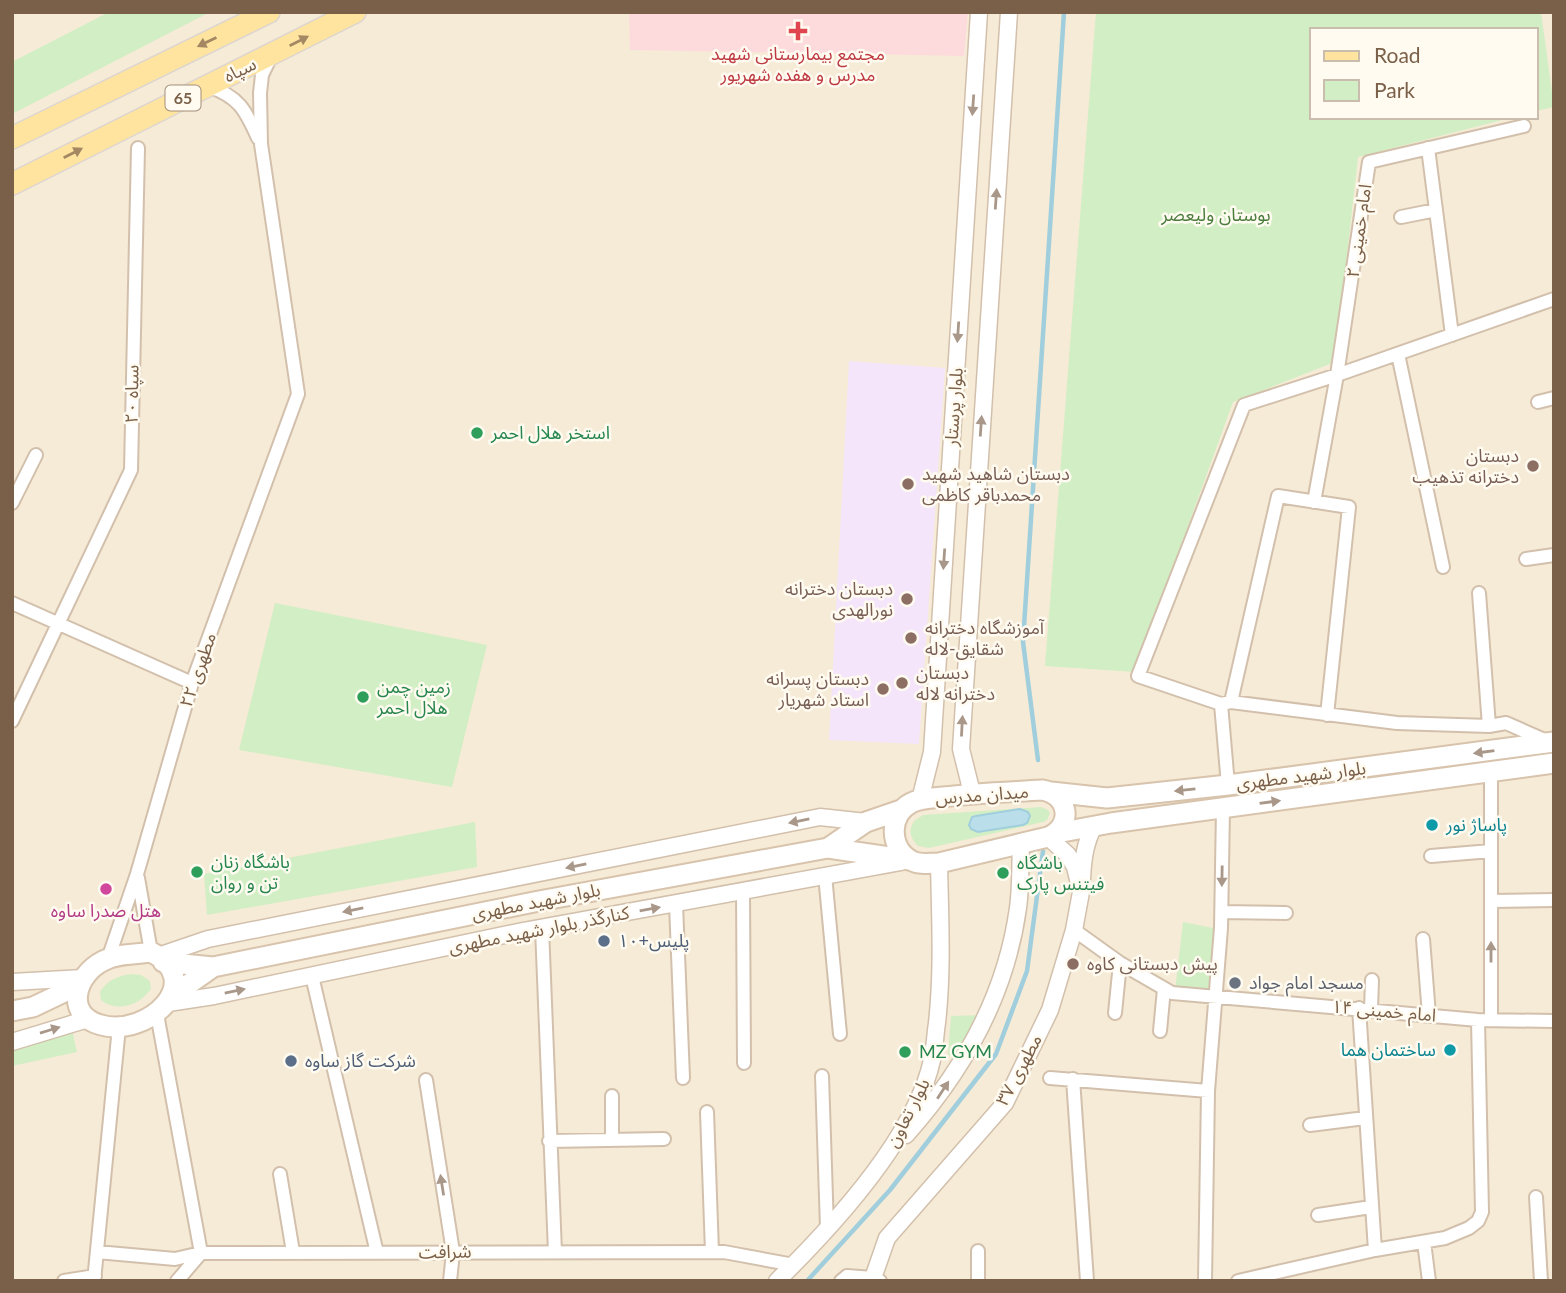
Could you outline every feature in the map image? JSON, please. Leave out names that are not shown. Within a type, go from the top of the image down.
[{"type":"main road","name":"65","points":[[12,138],[268,12]]},
{"type":"main road","name":"سپاه","points":[[12,184],[355,12]]},
{"type":"main road","name":"بلوار شهید مطهری","points":[[1051,792],[1107,798],[1228,785],[1553,742]]},
{"type":"main road","name":"بلوار شهید مطهری","points":[[1053,835],[1094,826],[1553,763]]},
{"type":"main road","name":"میدان مدرس","points":[[901,810],[920,800],[972,793],[1051,792],[1061,799],[1066,811],[1065,823],[1053,835]]},
{"type":"main road","name":"بلوار شهید مطهری","points":[[165,1004],[213,967],[552,899],[828,848],[866,822],[901,810]]},
{"type":"main road","points":[[901,810],[894,831],[896,843],[901,853],[910,860]]},
{"type":"main road","points":[[828,848],[921,864],[939,863],[1053,835]]},
{"type":"main road","points":[[12,1012],[33,1007],[81,982],[94,967],[108,959],[124,955],[157,957],[213,967]]},
{"type":"main road","points":[[33,1007],[85,1016],[103,1026],[135,1025],[165,1004],[173,977],[157,957]]},
{"type":"main road","points":[[81,982],[78,1004],[85,1016]]},
{"type":"street","name":"بلوار پرستار","points":[[920,800],[932,752],[979,12]]},
{"type":"street","name":"بلوار پرستار","points":[[972,793],[961,750],[1009,12]]},
{"type":"street","points":[[261,144],[262,75],[272,54]]},
{"type":"street","points":[[976,65],[1005,67]]},
{"type":"street","points":[[208,86],[237,100],[261,144]]},
{"type":"street","name":"امام خمینی ۲","points":[[1337,375],[1369,163],[1524,126]]},
{"type":"street","name":"مطهری ۲۲","points":[[157,957],[137,874],[192,683],[298,394],[261,144]]},
{"type":"street","name":"سپاه ۲۰","points":[[12,721],[131,470],[138,148]]},
{"type":"street","points":[[1428,148],[1452,335]]},
{"type":"street","points":[[1401,217],[1436,210]]},
{"type":"street","points":[[1553,742],[1506,723],[1489,726],[1397,723],[1226,703],[1138,676],[1244,405],[1554,299]]},
{"type":"street","points":[[1398,354],[1443,567]]},
{"type":"street","points":[[1314,502],[1337,375]]},
{"type":"street","points":[[1538,402],[1554,398]]},
{"type":"street","points":[[12,503],[36,455]]},
{"type":"street","points":[[1228,785],[1226,703],[1278,496],[1349,507],[1327,715]]},
{"type":"street","points":[[1527,559],[1554,555]]},
{"type":"street","points":[[1479,593],[1489,726]]},
{"type":"street","points":[[12,603],[192,683]]},
{"type":"street","points":[[1238,1281],[1375,1250],[1445,1238],[1469,1228],[1478,1221],[1482,1212],[1484,1020],[1491,901],[1491,772]]},
{"type":"street","points":[[1205,1281],[1208,1091],[1222,912],[1223,808]]},
{"type":"street","points":[[157,957],[208,939],[820,817],[866,822]]},
{"type":"street","points":[[1081,892],[1084,852],[1094,826]]},
{"type":"street","name":"مطهری ۳۷","points":[[875,1280],[887,1238],[1005,1103],[1050,1010],[1074,930],[1081,892],[1075,867],[1053,835]]},
{"type":"street","points":[[883,1161],[935,1103],[967,1053],[994,1000],[1008,957],[1018,907],[1021,843]]},
{"type":"street","points":[[1432,856],[1491,851]]},
{"type":"street","name":"کنارگذر بلوار شهید مطهری","points":[[165,1004],[542,928],[910,860]]},
{"type":"street","name":"بلوار تعاون","points":[[777,1281],[828,1228],[883,1161],[920,1097],[932,1060],[942,977],[939,863]]},
{"type":"street","points":[[108,959],[137,874]]},
{"type":"street","points":[[825,875],[840,1034]]},
{"type":"street","points":[[743,891],[744,1063]]},
{"type":"street","points":[[1491,901],[1554,900]]},
{"type":"street","points":[[676,904],[682,1078]]},
{"type":"street","points":[[1222,912],[1286,913]]},
{"type":"street","points":[[542,928],[555,1252]]},
{"type":"street","name":"امام خمینی ۱۴","points":[[1074,930],[1121,963],[1172,993],[1484,1020],[1554,1021]]},
{"type":"street","points":[[1423,939],[1429,1015]]},
{"type":"street","points":[[1115,1013],[1121,963]]},
{"type":"street","points":[[312,975],[377,1253]]},
{"type":"street","points":[[1372,980],[1365,1009],[1365,1118],[1375,1250]]},
{"type":"street","points":[[12,982],[81,982]]},
{"type":"street","points":[[1160,1031],[1164,989]]},
{"type":"street","points":[[165,1004],[201,1253],[177,1281]]},
{"type":"street","points":[[12,1042],[85,1016]]},
{"type":"street","points":[[64,1281],[94,1278],[119,1027]]},
{"type":"street","points":[[822,1076],[828,1228]]},
{"type":"street","points":[[1050,1078],[1208,1091]]},
{"type":"street","points":[[1073,1079],[1087,1281]]},
{"type":"street","points":[[426,1080],[452,1257],[450,1281]]},
{"type":"street","points":[[612,1096],[612,1140]]},
{"type":"street","points":[[707,1112],[712,1252]]},
{"type":"street","points":[[1310,1125],[1365,1118]]},
{"type":"street","points":[[549,1141],[664,1139]]},
{"type":"street","points":[[280,1174],[293,1252]]},
{"type":"street","points":[[1536,1197],[1541,1281]]},
{"type":"street","points":[[1318,1215],[1371,1207]]},
{"type":"street","points":[[1426,1242],[1429,1281]]},
{"type":"street","points":[[978,1251],[978,1281]]},
{"type":"street","name":"شرافت","points":[[97,1252],[175,1259],[201,1253],[377,1253],[452,1257],[555,1252],[712,1252],[794,1265]]},
{"type":"street","points":[[841,1281],[847,1276],[875,1280]]},
{"type":"shaded area","points":[[12,12],[1554,12],[1554,1281],[12,1281]]},
{"type":"shaded area","name":"مجتمع بیمارستانی شهید مدرس و هفده شهریور","points":[[629,12],[968,12],[964,56],[630,50]]},
{"type":"shaded area","points":[[849,361],[945,368],[919,744],[829,740]]},
{"type":"green space","points":[[109,12],[210,12],[12,114],[12,62]]},
{"type":"green space","name":"بوستان ولیعصر","points":[[1096,12],[1541,12],[1554,107],[1538,111],[1538,28],[1310,28],[1310,119],[1506,119],[1358,157],[1335,362],[1233,402],[1135,672],[1045,666]]},
{"type":"green space","name":"زمین چمن هلال احمر","points":[[275,603],[487,645],[452,787],[239,750]]},
{"type":"green space","points":[[1041,807],[1050,813],[1043,822],[929,848],[918,846],[911,834],[914,821],[923,815]]},
{"type":"green space","points":[[475,822],[477,867],[207,915],[204,874]]},
{"type":"green space","points":[[1183,922],[1218,929],[1213,996],[1175,991]]},
{"type":"green space","points":[[141,975],[150,981],[151,989],[146,995],[135,1003],[121,1006],[107,1004],[101,1000],[100,992],[106,984],[117,977]]},
{"type":"green space","points":[[982,1015],[956,1057],[948,1055],[951,1016]]},
{"type":"green space","points":[[72,1030],[77,1052],[12,1066],[12,1045]]},
{"type":"water","points":[[1020,809],[1028,812],[1030,816],[1023,825],[978,832],[969,825],[972,817]]},
{"type":"waterway","points":[[1038,760],[1023,642],[1064,12]]},
{"type":"waterway","points":[[807,1281],[890,1190],[996,1054],[1027,971],[1043,851]]},
{"type":"place","name":"مجتمع بیمارستانی شهید مدرس و هفده شهریور","points":[[798,31]]},
{"type":"place","name":"استخر هلال احمر","points":[[477,433]]},
{"type":"place","name":"دبستان دخترانه تذهیب","points":[[1533,466]]},
{"type":"place","name":"دبستان شاهید شهید محمدباقر کاظمی","points":[[908,484]]},
{"type":"place","name":"دبستان دخترانه نورالهدی","points":[[907,599]]},
{"type":"place","name":"آموزشگاه دخترانه شقایق-لاله","points":[[911,638]]},
{"type":"place","name":"دبستان دخترانه لاله","points":[[902,683]]},
{"type":"place","name":"دبستان پسرانه استاد شهریار","points":[[883,689]]},
{"type":"place","name":"زمین چمن هلال احمر","points":[[363,697]]},
{"type":"place","name":"پاساژ نور","points":[[1432,825]]},
{"type":"place","name":"باشگاه زنان تن و روان","points":[[197,872]]},
{"type":"place","name":"باشگاه فیتنس پارک","points":[[1003,873]]},
{"type":"place","name":"هتل صدرا ساوه","points":[[106,889]]},
{"type":"place","name":"پلیس+۱۰","points":[[604,941]]},
{"type":"place","name":"پیش دبستانی کاوه","points":[[1073,964]]},
{"type":"place","name":"مسجد امام جواد","points":[[1235,983]]},
{"type":"place","name":"ساختمان هما","points":[[1450,1050]]},
{"type":"place","name":"MZ GYM","points":[[905,1052]]},
{"type":"place","name":"شرکت گاز ساوه","points":[[291,1061]]}]
